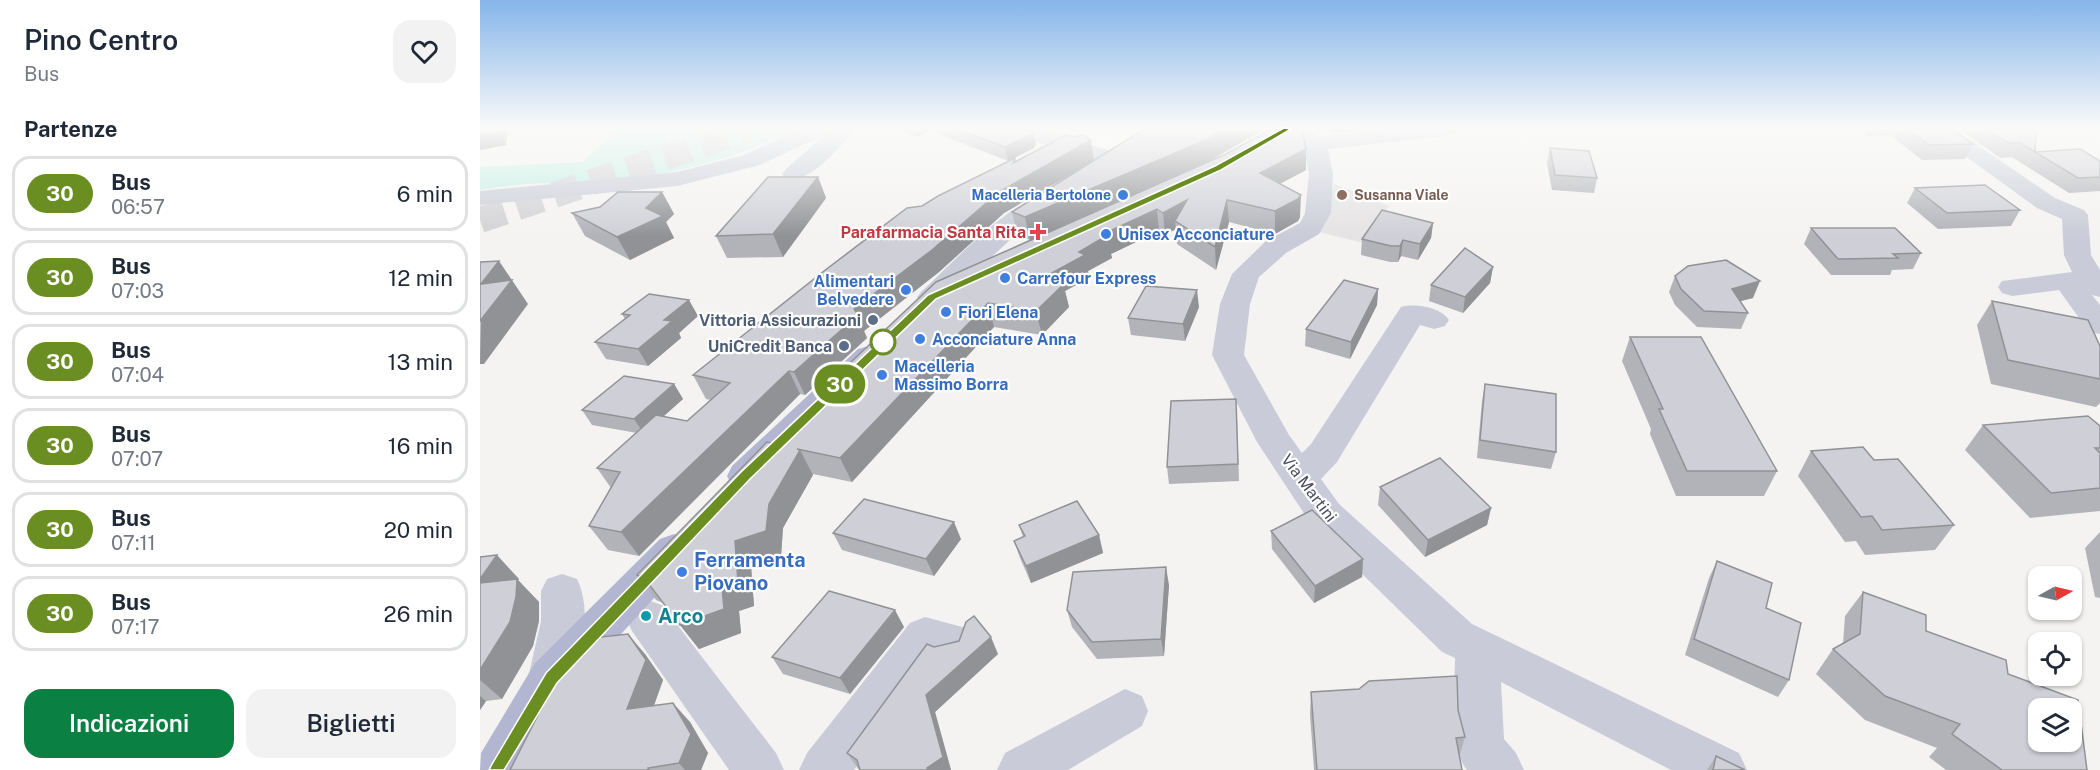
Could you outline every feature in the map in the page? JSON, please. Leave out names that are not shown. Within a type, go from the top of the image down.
[{"type":"main road","points":[[722,500],[912,316],[1008,262]]},
{"type":"main road","points":[[498,770],[551,678],[636,614],[698,525]]},
{"type":"street","points":[[480,198],[643,184],[686,177],[733,165]]},
{"type":"street","points":[[794,174],[805,165]]},
{"type":"street","points":[[912,316],[1015,221],[1107,165]]},
{"type":"street","name":"Via Martini","points":[[1319,165],[1321,174],[1318,213],[1310,228],[1276,247],[1246,274],[1235,304],[1228,355],[1275,442],[1325,514],[1456,638],[1722,770]]},
{"type":"street","points":[[1991,165],[2046,203],[2087,211],[2086,271],[2100,325]]},
{"type":"street","points":[[2014,279],[2086,271]]},
{"type":"street","points":[[1300,478],[1324,453],[1412,314],[1434,320]]},
{"type":"street","points":[[551,678],[563,621],[562,591]]},
{"type":"street","points":[[636,614],[759,770]]},
{"type":"street","points":[[824,770],[925,636],[950,642]]},
{"type":"street","points":[[1478,648],[1480,749],[1499,770]]},
{"type":"street","points":[[1022,770],[1125,711]]},
{"type":"shaded area","points":[[1335,184],[1389,206],[1364,243],[1310,230]]},
{"type":"green space","points":[[700,165],[660,174],[620,179],[520,185],[480,190],[480,167]]},
{"type":"building","points":[[1001,165],[1047,165],[999,192],[932,250],[854,309],[858,315],[794,372],[789,371],[621,532],[589,526],[620,472],[597,468],[656,415],[687,421],[730,383],[693,375],[907,208],[922,206]]},
{"type":"building","points":[[1087,165],[1147,165],[1025,217],[1012,212]]},
{"type":"building","points":[[1201,165],[1275,165],[1260,173],[1301,195],[1298,199],[1275,211],[1227,200],[1215,247],[1175,221],[1187,200],[1163,213],[1157,209],[1105,233],[1108,235],[1079,252],[1085,255],[1048,275],[1064,284],[1036,311],[988,303],[840,458],[797,449],[800,450],[769,504],[766,531],[735,541],[738,582],[722,587],[724,609],[680,625],[645,579],[637,575],[767,442],[780,445],[845,382],[833,379],[936,282]]},
{"type":"building","points":[[1553,165],[1593,165],[1597,178],[1555,175]]},
{"type":"building","points":[[2056,165],[2100,165],[2100,177],[2078,178]]},
{"type":"building","points":[[768,177],[818,177],[773,234],[716,236]]},
{"type":"building","points":[[1985,185],[2020,210],[1947,213],[1915,188]]},
{"type":"building","points":[[618,192],[662,192],[646,208],[663,216],[617,237],[572,213],[600,207]]},
{"type":"building","points":[[1382,210],[1433,223],[1420,244],[1403,240],[1400,246],[1391,246],[1362,239]]},
{"type":"building","points":[[1811,228],[1895,228],[1921,253],[1893,254],[1898,258],[1838,259]]},
{"type":"building","points":[[1465,248],[1493,267],[1465,297],[1431,285]]},
{"type":"building","points":[[1726,260],[1760,281],[1732,289],[1748,313],[1704,311],[1681,289],[1675,276],[1688,266]]},
{"type":"building","points":[[499,261],[481,284],[512,280],[480,321],[480,262]]},
{"type":"building","points":[[1344,280],[1378,289],[1351,342],[1306,329]]},
{"type":"building","points":[[1146,286],[1197,290],[1183,324],[1128,318]]},
{"type":"building","points":[[649,294],[689,300],[664,320],[672,321],[638,349],[595,342],[630,315],[622,314]]},
{"type":"building","points":[[1992,301],[2088,320],[2100,346],[2100,379],[2008,360]]},
{"type":"building","points":[[1630,337],[1701,337],[1777,471],[1687,471],[1659,409],[1663,409]]},
{"type":"building","points":[[624,376],[674,384],[634,419],[582,410]]},
{"type":"building","points":[[1485,384],[1556,394],[1556,452],[1480,440]]},
{"type":"building","points":[[1236,399],[1238,464],[1167,467],[1171,401]]},
{"type":"building","points":[[2088,416],[2100,426],[2100,448],[2095,448],[2100,453],[2100,488],[2051,493],[1983,425]]},
{"type":"building","points":[[1863,447],[1874,460],[1898,459],[1954,525],[1882,530],[1872,516],[1861,517],[1811,451]]},
{"type":"building","points":[[1440,458],[1491,508],[1428,540],[1380,487]]},
{"type":"building","points":[[864,499],[954,522],[926,559],[833,533]]},
{"type":"building","points":[[1077,501],[1099,535],[1026,566],[1014,541],[1025,536],[1019,525]]},
{"type":"building","points":[[1312,510],[1363,559],[1315,586],[1271,531]]},
{"type":"building","points":[[497,555],[480,579],[480,557]]},
{"type":"building","points":[[1717,561],[1772,583],[1766,608],[1801,623],[1789,680],[1694,639]]},
{"type":"building","points":[[1166,567],[1161,639],[1092,642],[1067,610],[1073,572]]},
{"type":"building","points":[[517,579],[516,597],[510,622],[480,670],[480,583]]},
{"type":"building","points":[[829,591],[895,610],[840,678],[772,657]]},
{"type":"building","points":[[1863,592],[1926,615],[1926,631],[2006,660],[2008,674],[2028,681],[2028,686],[2040,686],[2073,698],[2028,698],[2028,752],[2082,752],[2082,731],[2087,770],[2002,770],[1952,734],[1960,724],[1885,696],[1833,649],[1860,634]]},
{"type":"building","points":[[974,616],[991,637],[926,695],[943,757],[927,768],[928,770],[860,770],[857,760],[847,753],[927,644],[934,647],[959,641],[966,622]]},
{"type":"building","points":[[628,634],[646,660],[627,709],[673,703],[691,734],[679,763],[648,768],[649,770],[510,770],[570,652],[583,639]]},
{"type":"building","points":[[1457,676],[1458,710],[1465,737],[1456,738],[1462,770],[1317,770],[1311,692],[1359,689],[1369,681]]},
{"type":"building","points":[[1716,756],[1745,770],[1713,770]]},
{"type":"tunnel","points":[[480,220],[643,165]]},
{"type":"bus line","name":"30","points":[[498,770],[551,678],[746,475],[932,297],[1223,165]]},
{"type":"place","name":"Macelleria Bertolone","points":[[1123,195]]},
{"type":"place","name":"Susanna Viale","points":[[1342,195]]},
{"type":"place","name":"Parafarmacia Santa Rita","points":[[1038,232]]},
{"type":"place","name":"Unisex Acconciature","points":[[1106,234]]},
{"type":"place","name":"Carrefour Express","points":[[1005,278]]},
{"type":"place","name":"Alimentari Belvedere","points":[[906,290]]},
{"type":"place","name":"Fiori Elena","points":[[946,312]]},
{"type":"place","name":"Vittoria Assicurazioni","points":[[873,320]]},
{"type":"place","name":"Acconciature Anna","points":[[920,339]]},
{"type":"place","name":"UniCredit Banca","points":[[844,346]]},
{"type":"place","name":"Macelleria Massimo Borra","points":[[882,375]]},
{"type":"place","name":"Ferramenta Piovano","points":[[682,572]]},
{"type":"place","name":"Arco","points":[[646,616]]}]
